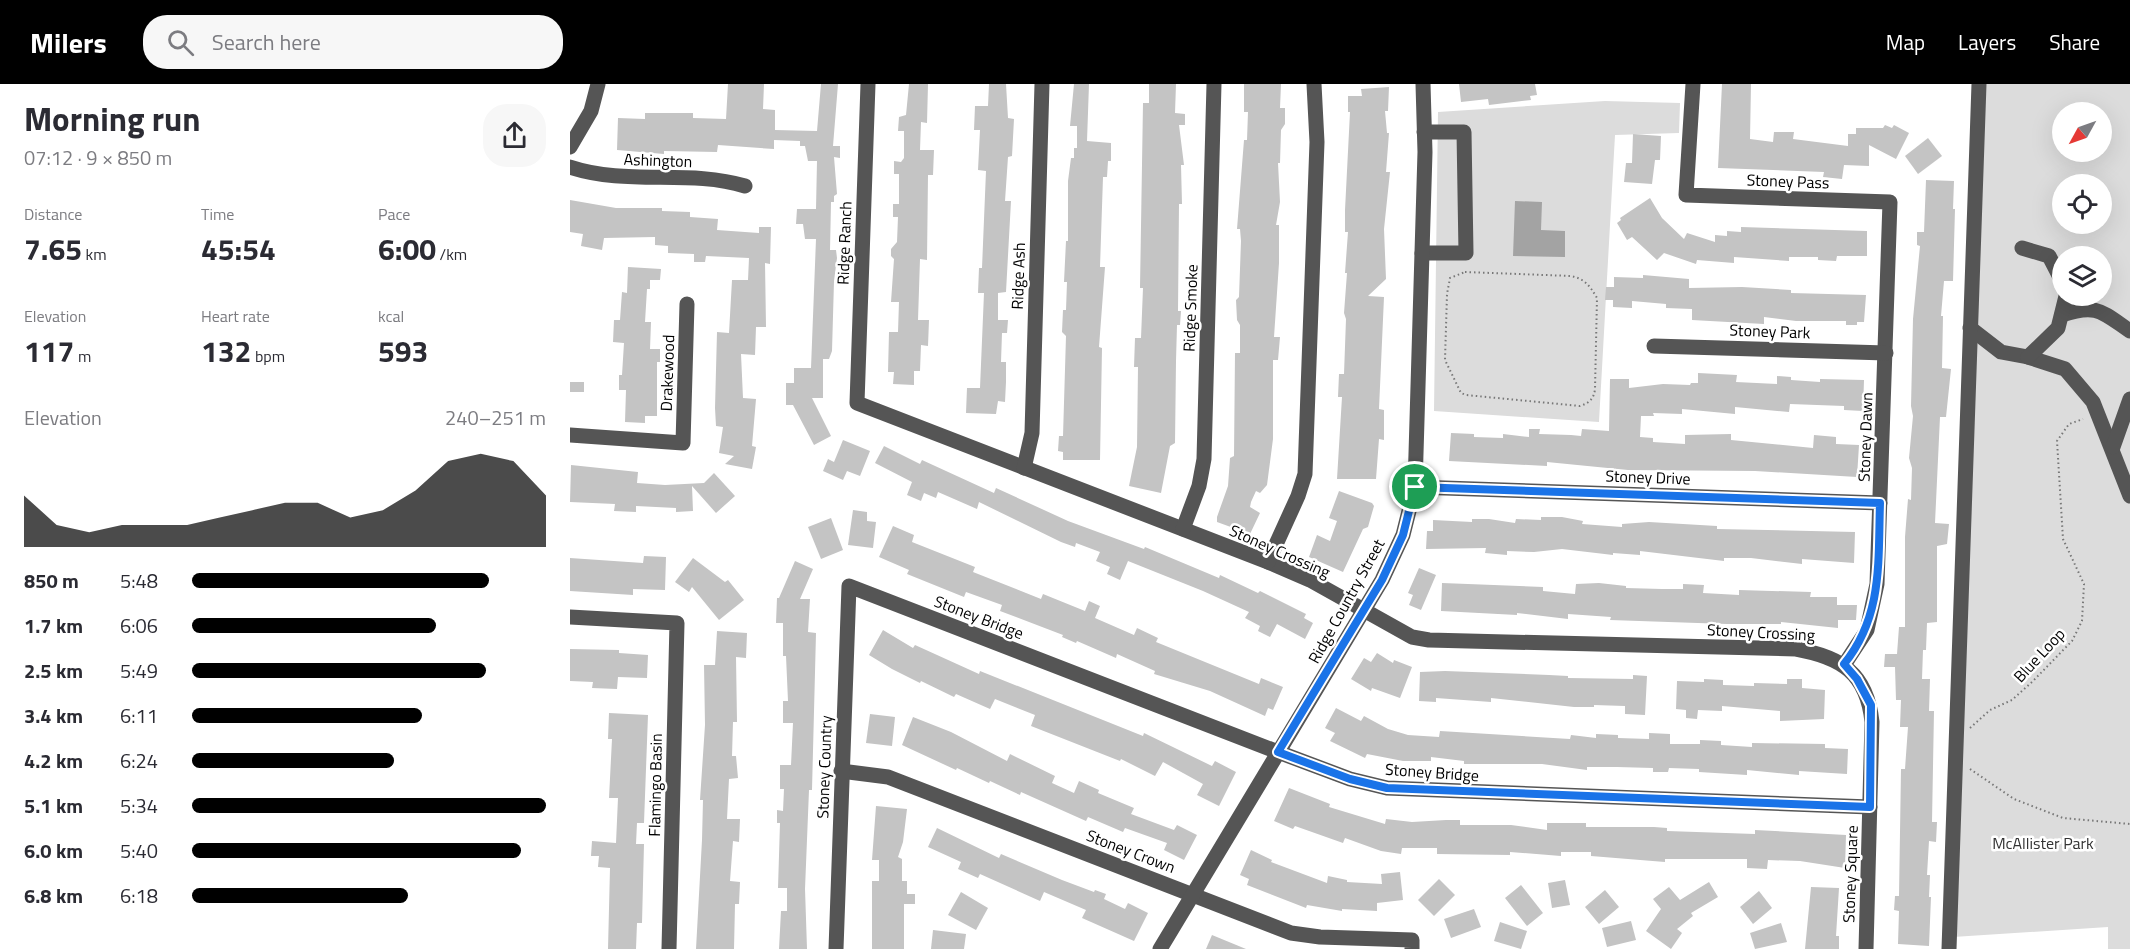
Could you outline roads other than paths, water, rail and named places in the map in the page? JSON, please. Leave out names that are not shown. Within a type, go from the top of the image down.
[{"type":"street","points":[[570,147],[591,111],[598,84]]},
{"type":"street","name":"Ridge Ranch","points":[[857,403],[868,84]]},
{"type":"street","name":"Ridge Ash","points":[[1024,468],[1032,433],[1042,84]]},
{"type":"street","name":"Ridge Smoke","points":[[1183,529],[1199,486],[1204,459],[1214,84]]},
{"type":"street","points":[[1268,562],[1298,496],[1305,474],[1317,142],[1314,84]]},
{"type":"street","name":"Ridge Country Street","points":[[1160,949],[1363,611],[1392,559],[1410,514],[1415,487],[1425,132],[1423,84]]},
{"type":"street","name":"Stoney Pass","points":[[1693,84],[1686,195],[1890,202]]},
{"type":"street","points":[[1949,949],[1979,84]]},
{"type":"street","points":[[1422,253],[1466,253],[1464,132],[1425,132]]},
{"type":"street","name":"Ashington","points":[[570,167],[603,175],[714,180],[746,186]]},
{"type":"street","name":"Stoney Dawn","points":[[1844,664],[1867,630],[1874,603],[1886,353],[1890,202]]},
{"type":"street","points":[[2022,248],[2049,256],[2052,262]]},
{"type":"street","name":"Drakewood","points":[[570,435],[683,443],[687,304]]},
{"type":"street","points":[[2028,357],[2058,328],[2064,306]]},
{"type":"street","points":[[2062,315],[2084,307],[2099,311],[2130,331]]},
{"type":"street","points":[[1970,328],[2001,352],[2028,357],[2065,369],[2093,402],[2113,447],[2130,496]]},
{"type":"street","name":"Stoney Park","points":[[1654,346],[1886,353]]},
{"type":"street","points":[[2113,447],[2130,399]]},
{"type":"street","name":"Stoney Crossing","points":[[857,403],[1268,562],[1310,580],[1394,629],[1429,640],[1796,649],[1831,657],[1844,664]]},
{"type":"street","name":"Stoney Drive","points":[[1415,487],[1880,503]]},
{"type":"street","name":"Stoney Bridge","points":[[849,586],[1278,752],[1350,779],[1387,788],[1870,807]]},
{"type":"street","name":"Stoney Country","points":[[837,949],[841,771],[849,586]]},
{"type":"street","name":"Flamingo Basin","points":[[570,616],[677,623],[669,949]]},
{"type":"street","name":"Stoney Square","points":[[1844,664],[1857,679],[1871,705],[1866,949]]},
{"type":"street","name":"Stoney Crown","points":[[841,771],[888,777],[1291,933],[1412,945]]},
{"type":"park label","name":"McAllister Park","points":[[2043,843]]}]
